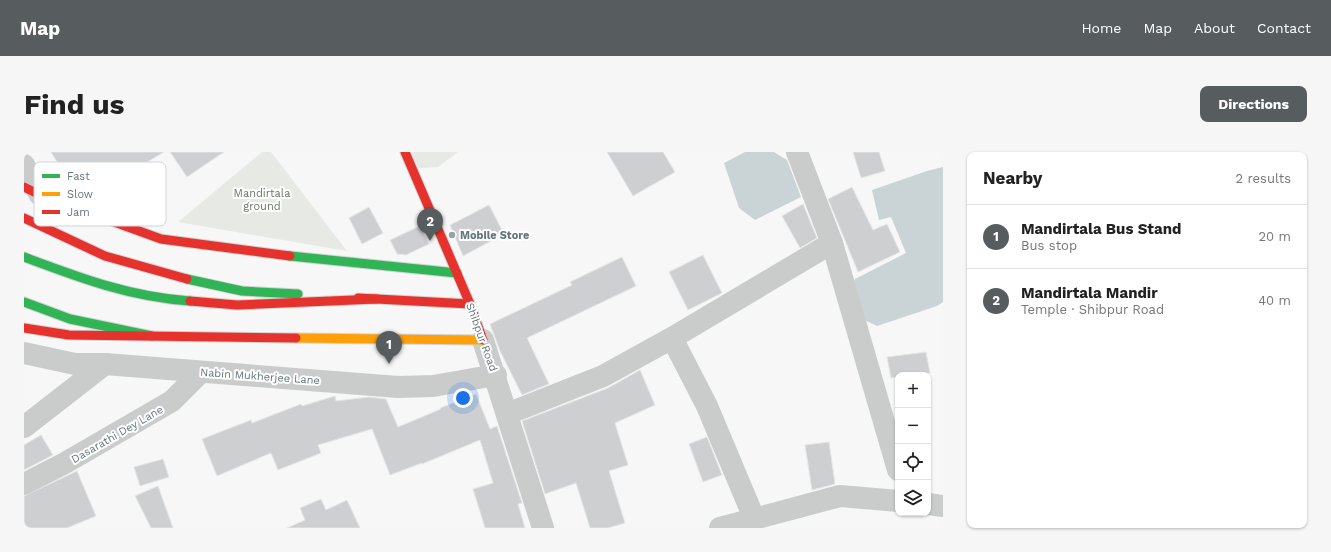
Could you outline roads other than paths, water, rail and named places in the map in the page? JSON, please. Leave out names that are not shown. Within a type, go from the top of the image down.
[{"type":"main road","name":"Shibpur Road","points":[[405,152],[470,304],[483,340]]},
{"type":"main road","points":[[24,218],[34,223]]},
{"type":"main road","points":[[41,226],[105,256],[170,275],[242,291],[470,304]]},
{"type":"main road","points":[[126,226],[161,239],[255,252],[457,273]]},
{"type":"main road","points":[[24,257],[89,282],[161,299],[237,305],[377,299]]},
{"type":"main road","points":[[24,302],[70,319],[152,336]]},
{"type":"main road","points":[[24,328],[69,335],[483,340]]},
{"type":"street","points":[[797,152],[832,243],[895,460]]},
{"type":"street","points":[[24,165],[32,191]]},
{"type":"street","points":[[508,414],[603,376],[672,338],[832,243]]},
{"type":"street","points":[[672,338],[707,406],[754,518]]},
{"type":"street","name":"Shibpur Road","points":[[483,340],[496,375],[543,528]]},
{"type":"street","name":"Nabin Mukherjee Lane","points":[[24,353],[75,364],[105,364],[398,387],[433,386],[496,375]]},
{"type":"street","points":[[24,427],[105,364]]},
{"type":"street","name":"Dasarathi Dey Lane","points":[[24,484],[65,464],[172,401],[201,372]]},
{"type":"street","points":[[720,528],[840,496],[895,501]]},
{"type":"street","points":[[931,504],[943,506]]},
{"type":"place","name":"Mobile Store","points":[[452,235]]},
{"type":"place","name":"Mandirtala Mandir","points":[[430,241]]},
{"type":"place","name":"Mandirtala Bus Stand","points":[[389,364]]},
{"type":"park label","name":"Mandirtala ground","points":[[262,199]]}]
